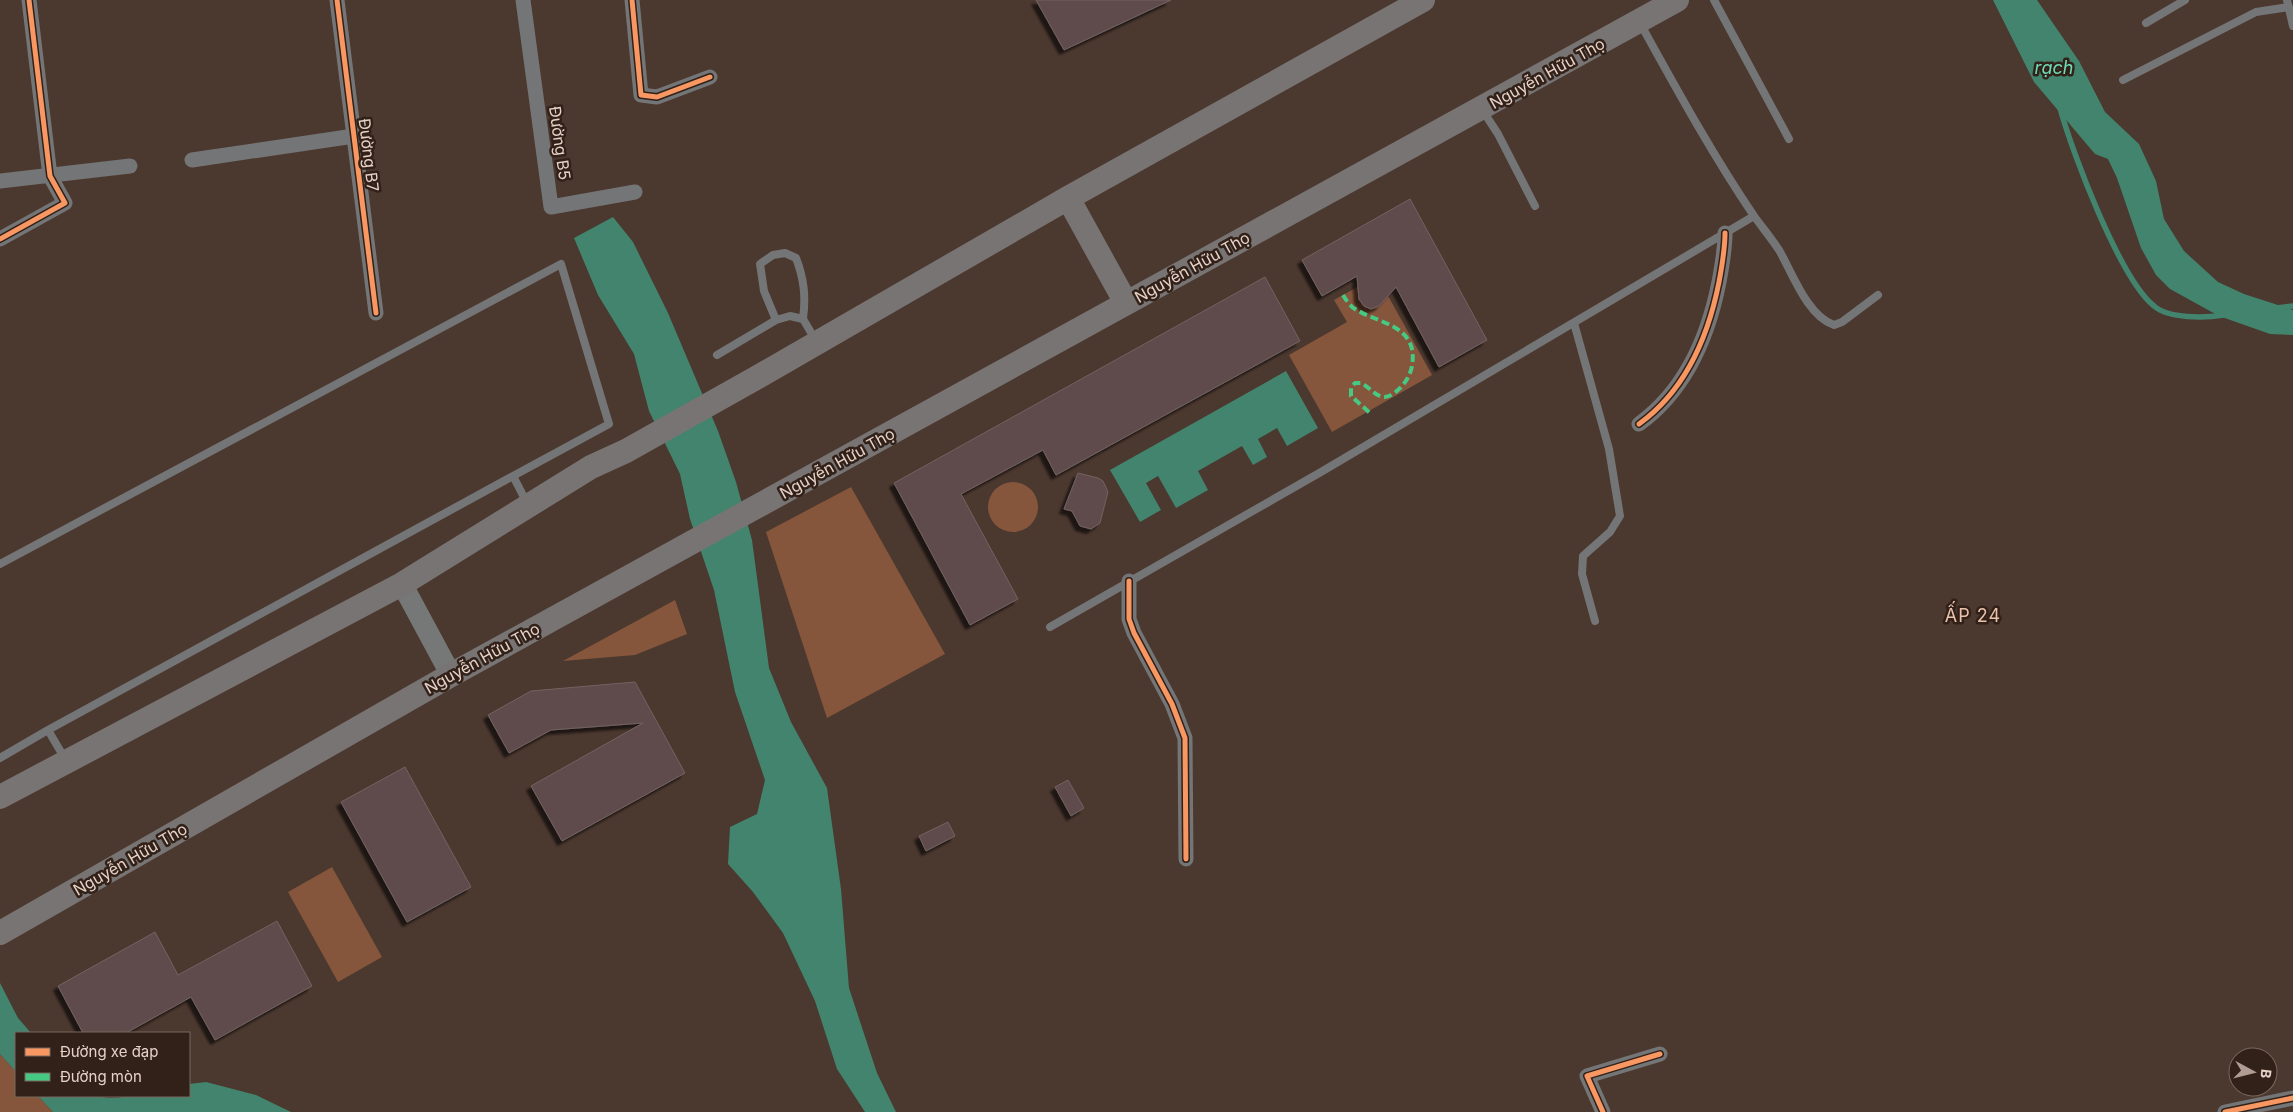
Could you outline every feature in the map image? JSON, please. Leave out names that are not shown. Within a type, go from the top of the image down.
[{"type":"main road","points":[[0,797],[402,584],[528,504],[591,467],[626,451],[1068,198],[1424,0]]},
{"type":"main road","name":"Nguyễn Hữu Thọ","points":[[3,931],[451,675],[1678,0]]},
{"type":"main road","points":[[1068,198],[1126,303]]},
{"type":"main road","points":[[402,584],[451,675]]},
{"type":"street","points":[[0,239],[65,203],[50,176],[29,0]]},
{"type":"street","name":"Đường B7","points":[[337,0],[376,313]]},
{"type":"street","name":"Đường B5","points":[[523,0],[551,207],[635,192]]},
{"type":"street","points":[[632,0],[641,95],[657,97],[710,77]]},
{"type":"street","points":[[192,160],[354,136]]},
{"type":"street","points":[[0,181],[130,166]]},
{"type":"street","points":[[1639,424],[1656,412],[1696,358],[1703,342],[1717,292],[1725,246],[1725,233]]},
{"type":"street","points":[[1129,581],[1129,619],[1134,633],[1172,704],[1185,738],[1186,859]]},
{"type":"street","points":[[1603,1112],[1587,1076],[1660,1054]]},
{"type":"street","points":[[2225,1112],[2293,1098]]},
{"type":"lane","points":[[1714,0],[1789,139]]},
{"type":"lane","points":[[2146,23],[2184,0]]},
{"type":"lane","points":[[2123,80],[2256,12],[2288,4],[2293,26]]},
{"type":"lane","points":[[1639,21],[1693,119],[1754,216],[1778,249],[1802,293],[1814,309],[1830,324],[1834,325],[1842,322],[1878,295]]},
{"type":"lane","points":[[1482,109],[1498,134],[1535,206]]},
{"type":"lane","points":[[1050,627],[1320,472],[1754,216]]},
{"type":"lane","points":[[776,320],[764,291],[760,264],[773,255],[785,252],[796,258],[803,277],[806,296],[804,319],[817,343]]},
{"type":"lane","points":[[0,564],[561,264],[609,424],[0,758]]},
{"type":"lane","points":[[717,355],[776,320],[790,316],[804,319]]},
{"type":"lane","points":[[1574,323],[1609,449],[1620,516],[1610,532],[1583,556],[1582,574],[1595,621]]},
{"type":"lane","points":[[512,476],[528,504]]},
{"type":"lane","points":[[48,730],[67,761]]},
{"type":"shaded area","points":[[1377,276],[1432,375],[1332,432],[1289,355],[1347,322],[1334,300]]},
{"type":"shaded area","points":[[1013,482],[1022,484],[1033,493],[1038,507],[1036,516],[1027,527],[1013,532],[1004,530],[993,521],[988,507],[990,498],[999,487]]},
{"type":"shaded area","points":[[851,487],[945,654],[827,718],[766,532]]},
{"type":"shaded area","points":[[675,600],[687,634],[635,655],[563,661]]},
{"type":"shaded area","points":[[332,867],[382,957],[338,982],[288,892]]},
{"type":"shaded area","points":[[0,1054],[15,1071],[15,1097],[39,1097],[53,1112],[0,1112]]},
{"type":"water","name":"rạch","points":[[1993,0],[2037,0],[2079,61],[2105,112],[2139,144],[2156,181],[2164,219],[2184,251],[2218,282],[2244,294],[2293,310],[2293,335],[2270,334],[2219,316],[2170,289],[2156,275],[2141,248],[2117,178],[2108,159],[2095,154],[2034,82]]},
{"type":"water","points":[[613,217],[633,242],[668,313],[718,431],[736,482],[752,540],[769,668],[791,722],[827,788],[841,889],[849,988],[877,1073],[896,1112],[865,1112],[837,1069],[815,1001],[783,933],[753,892],[728,864],[730,827],[757,814],[765,780],[735,692],[714,590],[690,519],[680,474],[649,411],[634,354],[598,295],[574,238]]},
{"type":"water","points":[[1286,371],[1318,428],[1287,446],[1277,428],[1258,439],[1267,457],[1253,465],[1242,446],[1198,471],[1208,490],[1176,508],[1158,476],[1146,483],[1161,510],[1140,522],[1110,470]]},
{"type":"water","points":[[0,983],[18,1018],[30,1032],[15,1032],[15,1071],[0,1054]]},
{"type":"water","points":[[206,1082],[256,1095],[291,1112],[53,1112],[39,1097],[190,1097],[190,1084]]},
{"type":"building","points":[[1036,0],[1171,0],[1064,50]]},
{"type":"building","points":[[1410,199],[1487,340],[1439,367],[1396,287],[1379,306],[1371,309],[1364,306],[1359,299],[1357,276],[1322,296],[1302,260]]},
{"type":"building","points":[[1265,277],[1300,341],[1056,475],[1043,450],[961,494],[1018,599],[970,625],[894,483]]},
{"type":"building","points":[[1078,473],[1103,481],[1108,492],[1100,523],[1091,529],[1080,526],[1072,511],[1064,509]]},
{"type":"building","points":[[635,682],[685,773],[562,841],[531,786],[643,723],[551,730],[509,753],[488,715],[531,691]]},
{"type":"building","points":[[405,767],[471,887],[407,922],[341,802]]},
{"type":"building","points":[[1068,780],[1084,808],[1071,816],[1055,787]]},
{"type":"building","points":[[948,822],[955,836],[926,851],[919,836]]},
{"type":"building","points":[[277,921],[312,986],[215,1040],[191,997],[128,1032],[82,1032],[58,986],[155,932],[178,975]]},
{"type":"waterway","points":[[2060,108],[2086,183],[2112,243],[2141,292],[2154,306],[2169,313],[2197,317],[2224,315]]},
{"type":"waterway","points":[[2277,308],[2293,306]]},
{"type":"marked path","points":[[1343,295],[1355,309],[1395,328],[1403,334],[1413,352],[1410,374],[1403,385],[1393,394],[1384,397],[1380,396],[1361,383],[1355,383],[1351,388],[1351,396],[1370,413]]},
{"type":"cycle path","points":[[0,239],[65,203],[50,176],[29,0]]},
{"type":"cycle path","points":[[337,0],[376,313]]},
{"type":"cycle path","points":[[632,0],[641,95],[657,97],[710,77]]},
{"type":"cycle path","points":[[1639,424],[1670,395],[1682,379],[1701,343],[1719,282],[1725,233]]},
{"type":"cycle path","points":[[1129,581],[1129,619],[1134,633],[1172,704],[1185,738],[1186,859]]},
{"type":"cycle path","points":[[1603,1112],[1587,1076],[1660,1054]]},
{"type":"cycle path","points":[[2225,1112],[2293,1098]]},
{"type":"district","name":"ẤP 24","points":[[1973,616]]}]
